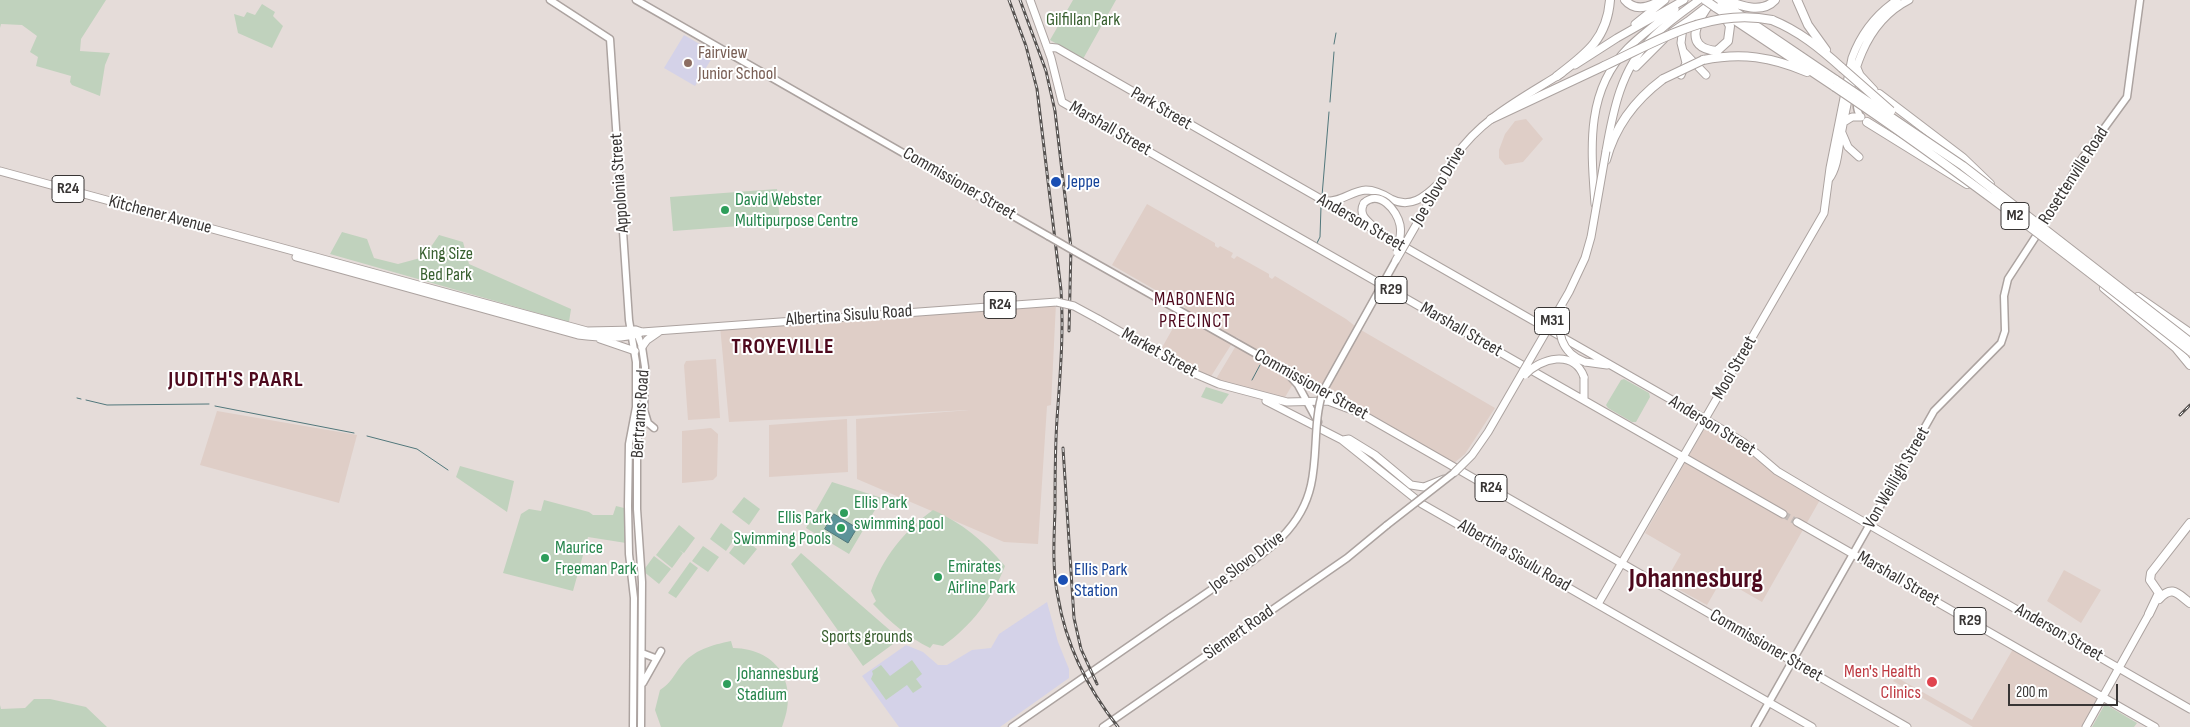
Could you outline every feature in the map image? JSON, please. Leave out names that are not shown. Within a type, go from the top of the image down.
[{"type":"highway","points":[[1557,76],[1586,54],[1599,38],[1606,22],[1610,0]]},
{"type":"highway","points":[[1625,0],[1632,6],[1646,7],[1663,0]]},
{"type":"highway","points":[[1716,3],[1727,20],[1730,36],[1722,48],[1717,51],[1710,50],[1698,42],[1696,25],[1703,12],[1716,3],[1759,8],[1767,6],[1775,0]]},
{"type":"highway","points":[[1797,0],[1808,25],[1840,66]]},
{"type":"highway","name":"M2","points":[[1716,3],[1998,198]]},
{"type":"highway","points":[[1491,119],[1706,21],[1734,16],[1772,20],[1789,27],[1805,37],[1918,134]]},
{"type":"highway","points":[[1601,180],[1618,128],[1641,97],[1663,79],[1704,60],[1732,56],[1765,57],[1834,84]]},
{"type":"highway","name":"M2","points":[[1834,84],[1918,134],[1998,198],[2190,342]]},
{"type":"highway","points":[[1876,91],[1963,158],[1998,198]]},
{"type":"highway","points":[[1863,118],[1901,143],[1998,198]]},
{"type":"highway","points":[[2094,271],[2190,333]]},
{"type":"highway","points":[[2094,271],[2115,298],[2176,348],[2190,365]]},
{"type":"highway","name":"M2","points":[[2094,271],[2190,351]]},
{"type":"highway","points":[[2156,603],[2159,593],[2150,580],[2151,573],[2190,523]]},
{"type":"highway","points":[[2149,614],[2164,593],[2170,591],[2178,593],[2190,603]]},
{"type":"main road","name":"Appolonia Street","points":[[550,0],[610,39],[635,331]]},
{"type":"main road","name":"Commissioner Street","points":[[636,0],[1906,727]]},
{"type":"main road","name":"R29","points":[[1030,0],[1051,58]]},
{"type":"main road","points":[[1617,38],[1663,0]]},
{"type":"main road","points":[[1617,38],[1685,0]]},
{"type":"main road","points":[[1596,222],[1592,124],[1600,91],[1608,74],[1627,49],[1685,0]]},
{"type":"main road","name":"M31","points":[[1455,472],[1480,444],[1509,398],[1569,292],[1589,246],[1613,114],[1621,87],[1631,67],[1650,39],[1699,0]]},
{"type":"main road","name":"Mooi Street","points":[[1829,179],[1835,172],[1848,107],[1852,58],[1863,34],[1876,17],[1897,0]]},
{"type":"main road","name":"Mooi Street","points":[[1598,604],[1824,213],[1844,98],[1850,78],[1857,67],[1863,48],[1874,29],[1887,14],[1909,0]]},
{"type":"main road","name":"Rosettenville Road","points":[[1934,412],[2000,343],[2005,331],[2004,296],[2008,279],[2040,230],[2081,160],[2124,103],[2128,91],[2140,0]]},
{"type":"main road","points":[[1621,87],[1651,50],[1688,21],[1716,3]]},
{"type":"main road","points":[[1681,76],[1686,63],[1681,33],[1688,21]]},
{"type":"main road","name":"Joe Slovo Drive","points":[[1012,727],[1266,552],[1294,524],[1307,500],[1312,482],[1316,419],[1323,391],[1454,157],[1472,135],[1491,119],[1617,38]]},
{"type":"main road","name":"Park Street","points":[[1047,46],[1057,48],[1256,163]]},
{"type":"main road","points":[[1684,52],[1706,75]]},
{"type":"main road","points":[[1051,58],[1058,54],[1066,54]]},
{"type":"main road","name":"Marshall Street","points":[[1051,58],[1062,102],[1783,514]]},
{"type":"main road","points":[[1857,67],[1860,75],[1876,91]]},
{"type":"main road","points":[[1850,78],[1876,91]]},
{"type":"main road","points":[[1863,118],[1856,100],[1864,90],[1876,91]]},
{"type":"main road","points":[[1844,98],[1848,107],[1863,118]]},
{"type":"main road","points":[[1844,122],[1852,117],[1863,118]]},
{"type":"main road","points":[[1842,132],[1848,147],[1859,157]]},
{"type":"main road","name":"Anderson Street","points":[[1256,163],[1706,419],[1743,442],[1777,471],[2190,709]]},
{"type":"main road","name":"Albertina Sisulu Road","points":[[0,171],[572,328],[598,332],[662,330],[1057,302]]},
{"type":"main road","name":"Albertina Sisulu Road","points":[[0,176],[268,248],[551,328],[585,336],[635,331]]},
{"type":"main road","points":[[1320,200],[1338,200],[1366,190],[1381,193],[1397,201],[1412,202],[1425,196],[1439,183]]},
{"type":"main road","points":[[1385,236],[1362,215],[1364,203],[1373,198],[1380,199],[1389,205],[1396,215],[1401,231],[1396,260]]},
{"type":"main road","points":[[1569,292],[1559,323],[1560,335],[1564,346],[1572,355],[1585,362],[1611,366]]},
{"type":"main road","name":"Market Street","points":[[1057,302],[1074,306],[1098,318],[1191,372],[1219,384]]},
{"type":"main road","points":[[642,347],[649,338],[662,330]]},
{"type":"main road","name":"Bertrams Road","points":[[635,331],[642,347],[645,367],[644,409],[637,451],[637,509],[642,582],[641,727]]},
{"type":"main road","name":"Bertrams Road","points":[[633,727],[634,598],[629,554],[628,506],[629,444],[636,407],[635,331]]},
{"type":"main road","points":[[585,336],[635,350]]},
{"type":"main road","points":[[1509,398],[1530,370],[1548,360],[1560,359],[1578,367],[1584,377],[1584,400]]},
{"type":"main road","points":[[1279,367],[1295,381],[1323,430]]},
{"type":"main road","name":"Albertina Sisulu Road","points":[[1219,384],[1231,390],[1270,402],[1342,440],[1422,504],[1812,727]]},
{"type":"main road","name":"R24","points":[[1219,384],[1280,400],[1328,401],[1360,413]]},
{"type":"main road","points":[[644,409],[646,421],[654,428]]},
{"type":"main road","name":"Von Weilligh Street","points":[[1755,727],[1934,412]]},
{"type":"main road","points":[[1342,440],[1351,440],[1375,455],[1406,482],[1415,486],[1428,486],[1455,472]]},
{"type":"main road","name":"Siemert Road","points":[[1103,727],[1357,550],[1403,511],[1455,472]]},
{"type":"main road","name":"Marshall Street","points":[[1797,522],[2155,727]]},
{"type":"main road","points":[[2086,727],[2149,614]]},
{"type":"main road","points":[[642,686],[661,651]]},
{"type":"main road","points":[[642,653],[655,658]]},
{"type":"shaded area","name":"Fairview Junior School","points":[[684,35],[715,53],[695,86],[664,68]]},
{"type":"shaded area","points":[[1526,119],[1543,139],[1523,162],[1505,165],[1499,158],[1499,150],[1505,134],[1515,121]]},
{"type":"shaded area","name":"MABONENG PRECINCT","points":[[1147,204],[1215,243],[1215,246],[1218,248],[1220,246],[1233,253],[1231,257],[1234,259],[1237,256],[1269,274],[1269,277],[1272,279],[1275,276],[1346,319],[1360,330],[1326,389],[1263,352],[1263,363],[1294,382],[1284,399],[1216,379],[1240,339],[1236,337],[1210,378],[1160,351],[1185,307],[1112,265]]},
{"type":"shaded area","points":[[1056,303],[1051,405],[1047,406],[1038,544],[1004,542],[857,479],[856,419],[970,410],[729,422],[720,326]]},
{"type":"shaded area","points":[[1361,330],[1495,408],[1465,454],[1454,463],[1328,389]]},
{"type":"shaded area","points":[[716,359],[720,418],[688,420],[684,365],[686,361]]},
{"type":"shaded area","points":[[217,411],[357,435],[339,503],[200,465]]},
{"type":"shaded area","points":[[847,419],[848,472],[769,477],[769,425]]},
{"type":"shaded area","points":[[1707,424],[1744,445],[1821,498],[1762,602],[1722,579],[1707,605],[1665,582],[1681,554],[1645,533]]},
{"type":"shaded area","points":[[711,428],[718,434],[717,476],[713,480],[682,483],[682,431]]},
{"type":"shaded area","name":"Ellis Park Swimming Pools","points":[[834,514],[857,528],[848,543],[825,529]]},
{"type":"shaded area","points":[[2064,570],[2101,590],[2081,623],[2047,601]]},
{"type":"shaded area","points":[[1047,602],[1058,642],[1069,669],[1069,678],[1000,727],[899,727],[862,676],[906,645],[923,652],[938,665],[947,665],[972,650],[991,648],[999,634]]},
{"type":"shaded area","points":[[2013,649],[2103,700],[2088,727],[1973,727],[1893,681],[1896,677],[1972,720]]},
{"type":"green space","points":[[0,0],[106,0],[81,39],[80,51],[110,53],[105,65],[100,96],[72,85],[70,82],[71,76],[36,66],[38,57],[30,52],[37,36],[22,25],[1,24],[0,28]]},
{"type":"green space","name":"Gilfillan Park","points":[[1073,0],[1116,0],[1083,59],[1050,40]]},
{"type":"green space","points":[[262,4],[275,12],[273,16],[283,26],[272,48],[238,33],[234,14],[244,17],[247,12],[255,15]]},
{"type":"green space","name":"David Webster Multipurpose Centre","points":[[777,189],[780,223],[673,231],[670,197]]},
{"type":"green space","name":"King Size Bed Park","points":[[342,232],[367,239],[374,258],[398,264],[424,257],[439,235],[463,242],[469,264],[571,309],[569,322],[330,254]]},
{"type":"green space","points":[[1624,379],[1649,393],[1650,397],[1636,422],[1632,422],[1606,405],[1621,380]]},
{"type":"green space","points":[[1206,387],[1229,394],[1222,404],[1201,397]]},
{"type":"green space","points":[[460,466],[514,481],[507,512],[456,477]]},
{"type":"green space","name":"Ellis Park swimming pool","points":[[832,482],[882,498],[849,554],[806,528]]},
{"type":"green space","points":[[744,497],[760,509],[749,525],[732,512]]},
{"type":"green space","name":"Maurice Freeman Park","points":[[544,500],[589,512],[593,515],[613,515],[616,506],[624,508],[626,543],[588,537],[573,591],[503,573],[521,514],[529,509],[541,511]]},
{"type":"green space","name":"Emirates Airline Park","points":[[933,510],[954,521],[972,534],[1005,566],[994,589],[972,620],[943,646],[933,644],[930,648],[907,634],[879,611],[873,604],[876,601],[871,591],[888,556],[904,536]]},
{"type":"green space","points":[[721,523],[737,535],[726,551],[710,539]]},
{"type":"green space","points":[[679,525],[695,538],[684,553],[679,550],[683,553],[672,568],[656,555]]},
{"type":"green space","points":[[741,537],[757,549],[744,565],[729,553]]},
{"type":"green space","points":[[703,546],[719,557],[708,572],[692,561]]},
{"type":"green space","name":"Sports grounds","points":[[801,553],[900,639],[863,666],[791,564]]},
{"type":"green space","points":[[654,556],[671,569],[659,584],[643,571]]},
{"type":"green space","points":[[690,562],[698,568],[676,598],[668,593]]},
{"type":"green space","name":"Johannesburg Stadium","points":[[731,641],[733,648],[749,650],[763,655],[782,672],[788,698],[787,712],[782,727],[661,727],[655,710],[660,690],[691,656],[710,646]]},
{"type":"green space","points":[[912,660],[922,674],[916,679],[922,687],[913,693],[907,685],[886,700],[871,679],[872,671],[881,665],[890,676]]},
{"type":"green space","points":[[34,699],[50,699],[86,707],[107,727],[0,727],[0,705],[1,709],[25,708]]},
{"type":"green space","points":[[2105,704],[2137,723],[2134,727],[2092,727]]},
{"type":"waterway","points":[[1334,44],[1336,33]]},
{"type":"waterway","points":[[1330,102],[1334,52]]},
{"type":"waterway","points":[[1322,196],[1329,112]]},
{"type":"waterway","points":[[1317,243],[1320,237],[1321,207]]},
{"type":"waterway","points":[[1252,380],[1260,365]]},
{"type":"waterway","points":[[77,398],[81,399]]},
{"type":"waterway","points":[[86,400],[107,405],[209,404]]},
{"type":"waterway","points":[[215,406],[354,433]]},
{"type":"waterway","points":[[367,436],[417,449],[448,470]]},
{"type":"tunnel","points":[[1783,514],[1797,522]]},
{"type":"railway","points":[[1009,0],[1026,46],[1037,89],[1061,290],[1062,338],[1056,442],[1054,543],[1056,586],[1067,632],[1080,666],[1097,697],[1118,727]]},
{"type":"railway","points":[[1020,0],[1046,71],[1055,111],[1071,248],[1069,331]]},
{"type":"railway","points":[[2180,415],[2190,405]]},
{"type":"railway","points":[[1063,448],[1074,618],[1081,649],[1097,684]]},
{"type":"place","name":"Fairview Junior School","points":[[688,63]]},
{"type":"place","name":"Jeppe","points":[[1056,182]]},
{"type":"place","name":"David Webster Multipurpose Centre","points":[[725,210]]},
{"type":"place","name":"Ellis Park swimming pool","points":[[844,513]]},
{"type":"place","name":"Ellis Park Swimming Pools","points":[[841,528]]},
{"type":"place","name":"Maurice Freeman Park","points":[[545,558]]},
{"type":"place","name":"Emirates Airline Park","points":[[938,577]]},
{"type":"place","name":"Ellis Park Station","points":[[1063,580]]},
{"type":"place","name":"Men's Health Clinics","points":[[1932,682]]},
{"type":"place","name":"Johannesburg Stadium","points":[[727,684]]},
{"type":"district","name":"MABONENG PRECINCT","points":[[1195,311]]},
{"type":"district","name":"TROYEVILLE","points":[[783,347]]},
{"type":"district","name":"JUDITH'S PAARL","points":[[236,380]]},
{"type":"district","name":"Johannesburg","points":[[1696,580]]}]
